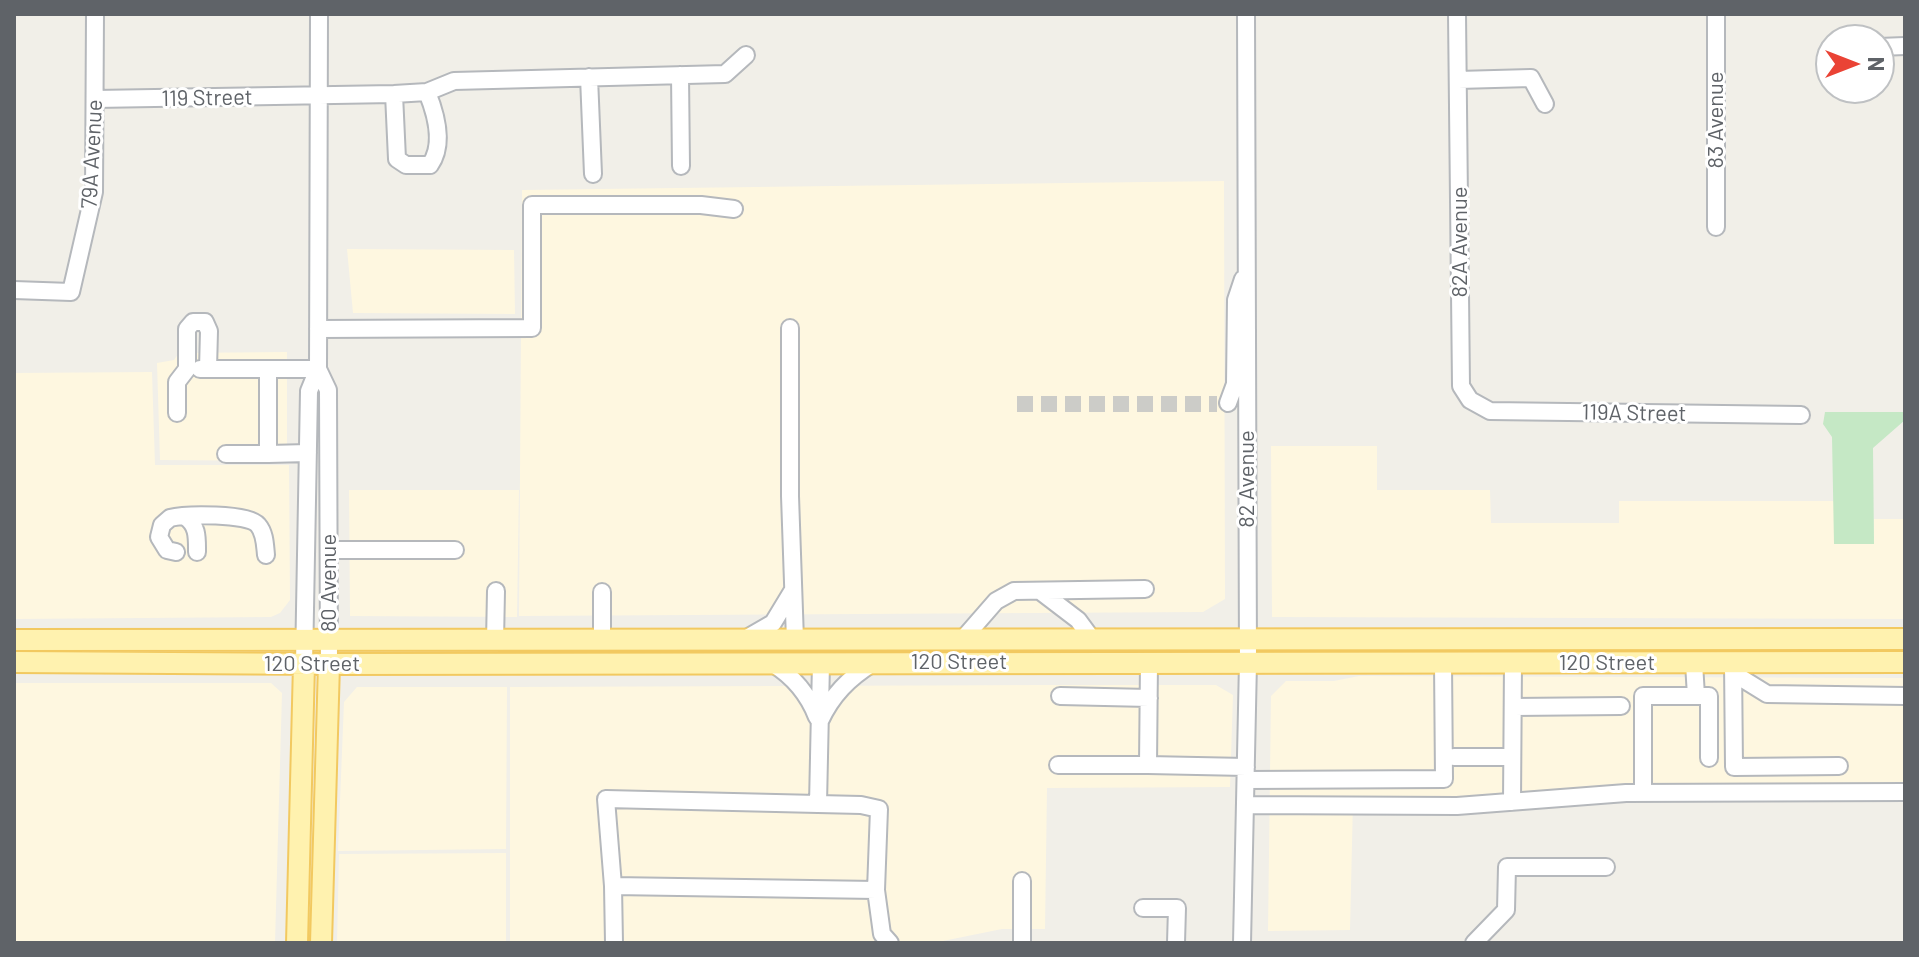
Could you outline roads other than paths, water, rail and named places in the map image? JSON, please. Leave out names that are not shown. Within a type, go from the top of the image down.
[{"type":"main road","points":[[1585,662],[1594,655],[1636,653],[1641,651],[1643,639]]},
{"type":"main road","name":"120 Street","points":[[14,640],[1905,639]]},
{"type":"main road","points":[[749,664],[763,656],[787,652],[795,640]]},
{"type":"main road","points":[[821,663],[822,656],[828,652],[855,649],[868,640]]},
{"type":"main road","name":"120 Street","points":[[14,662],[1585,662],[1694,663],[1733,668],[1905,662]]},
{"type":"main road","name":"80 Avenue","points":[[297,943],[304,664]]},
{"type":"main road","name":"80 Avenue","points":[[321,943],[329,664]]},
{"type":"street","name":"79A Avenue","points":[[14,290],[71,292],[94,192],[95,14]]},
{"type":"street","name":"80 Avenue","points":[[304,664],[309,391],[318,369],[319,14]]},
{"type":"street","name":"82 Avenue","points":[[1242,943],[1248,662],[1246,14]]},
{"type":"street","name":"82A Avenue","points":[[1457,14],[1461,386],[1470,400]]},
{"type":"street","name":"83 Avenue","points":[[1716,14],[1716,227]]},
{"type":"street","name":"119 Street","points":[[95,99],[319,97],[427,92],[454,81],[725,74],[746,55]]},
{"type":"street","points":[[680,75],[681,166]]},
{"type":"street","points":[[589,77],[593,174]]},
{"type":"street","points":[[1458,80],[1531,78],[1545,104]]},
{"type":"street","points":[[394,94],[397,159],[406,165],[430,165],[437,155],[437,116],[427,92]]},
{"type":"street","points":[[318,329],[532,328],[532,205],[701,205],[734,209]]},
{"type":"street","points":[[1247,403],[1222,404],[1235,384],[1236,300],[1248,262]]},
{"type":"street","points":[[177,413],[177,382],[187,369],[187,329],[193,322],[205,322],[209,331],[208,369]]},
{"type":"street","points":[[790,328],[790,496],[795,640]]},
{"type":"street","points":[[187,369],[318,369]]},
{"type":"street","points":[[268,369],[268,454]]},
{"type":"street","name":"80 Avenue","points":[[318,369],[328,390],[329,664]]},
{"type":"street","name":"119A Street","points":[[1470,400],[1490,411],[1801,415]]},
{"type":"street","points":[[226,454],[308,453]]},
{"type":"street","points":[[185,517],[192,521],[196,529],[197,552]]},
{"type":"street","points":[[176,552],[164,546],[159,537],[170,518],[246,517],[259,526],[266,555]]},
{"type":"street","points":[[329,550],[455,550]]},
{"type":"street","points":[[742,640],[773,623],[794,588]]},
{"type":"street","points":[[962,640],[1005,594],[1014,591],[1145,589]]},
{"type":"street","points":[[495,641],[496,591]]},
{"type":"street","points":[[1039,591],[1063,606],[1092,639]]},
{"type":"street","points":[[602,592],[602,641]]},
{"type":"street","points":[[1148,765],[1149,662]]},
{"type":"street","points":[[1512,802],[1513,662]]},
{"type":"street","points":[[818,804],[821,663]]},
{"type":"street","points":[[819,722],[841,687],[852,676],[874,663]]},
{"type":"street","points":[[1058,765],[1148,765],[1246,774],[1444,779],[1443,663]]},
{"type":"street","points":[[1694,663],[1696,696]]},
{"type":"street","points":[[773,664],[787,673],[804,691],[819,722]]},
{"type":"street","points":[[1733,668],[1767,694],[1905,696]]},
{"type":"street","points":[[1733,668],[1734,793]]},
{"type":"street","points":[[1060,696],[1149,698]]},
{"type":"street","points":[[1643,793],[1643,696],[1709,696],[1709,758]]},
{"type":"street","points":[[1513,707],[1621,706]]},
{"type":"street","points":[[1454,757],[1512,757]]},
{"type":"street","points":[[1734,767],[1839,766]]},
{"type":"street","points":[[1245,805],[1457,806],[1643,793],[1905,792]]},
{"type":"street","points":[[614,943],[606,799],[861,805],[879,809],[876,890],[882,934],[890,943]]},
{"type":"street","points":[[1474,943],[1506,910],[1507,867],[1606,867]]},
{"type":"street","points":[[1022,881],[1022,943]]},
{"type":"street","points":[[613,886],[876,890]]},
{"type":"street","points":[[1143,908],[1177,908],[1176,943]]},
{"type":"tunnel","points":[[1017,404],[1217,404]]}]
